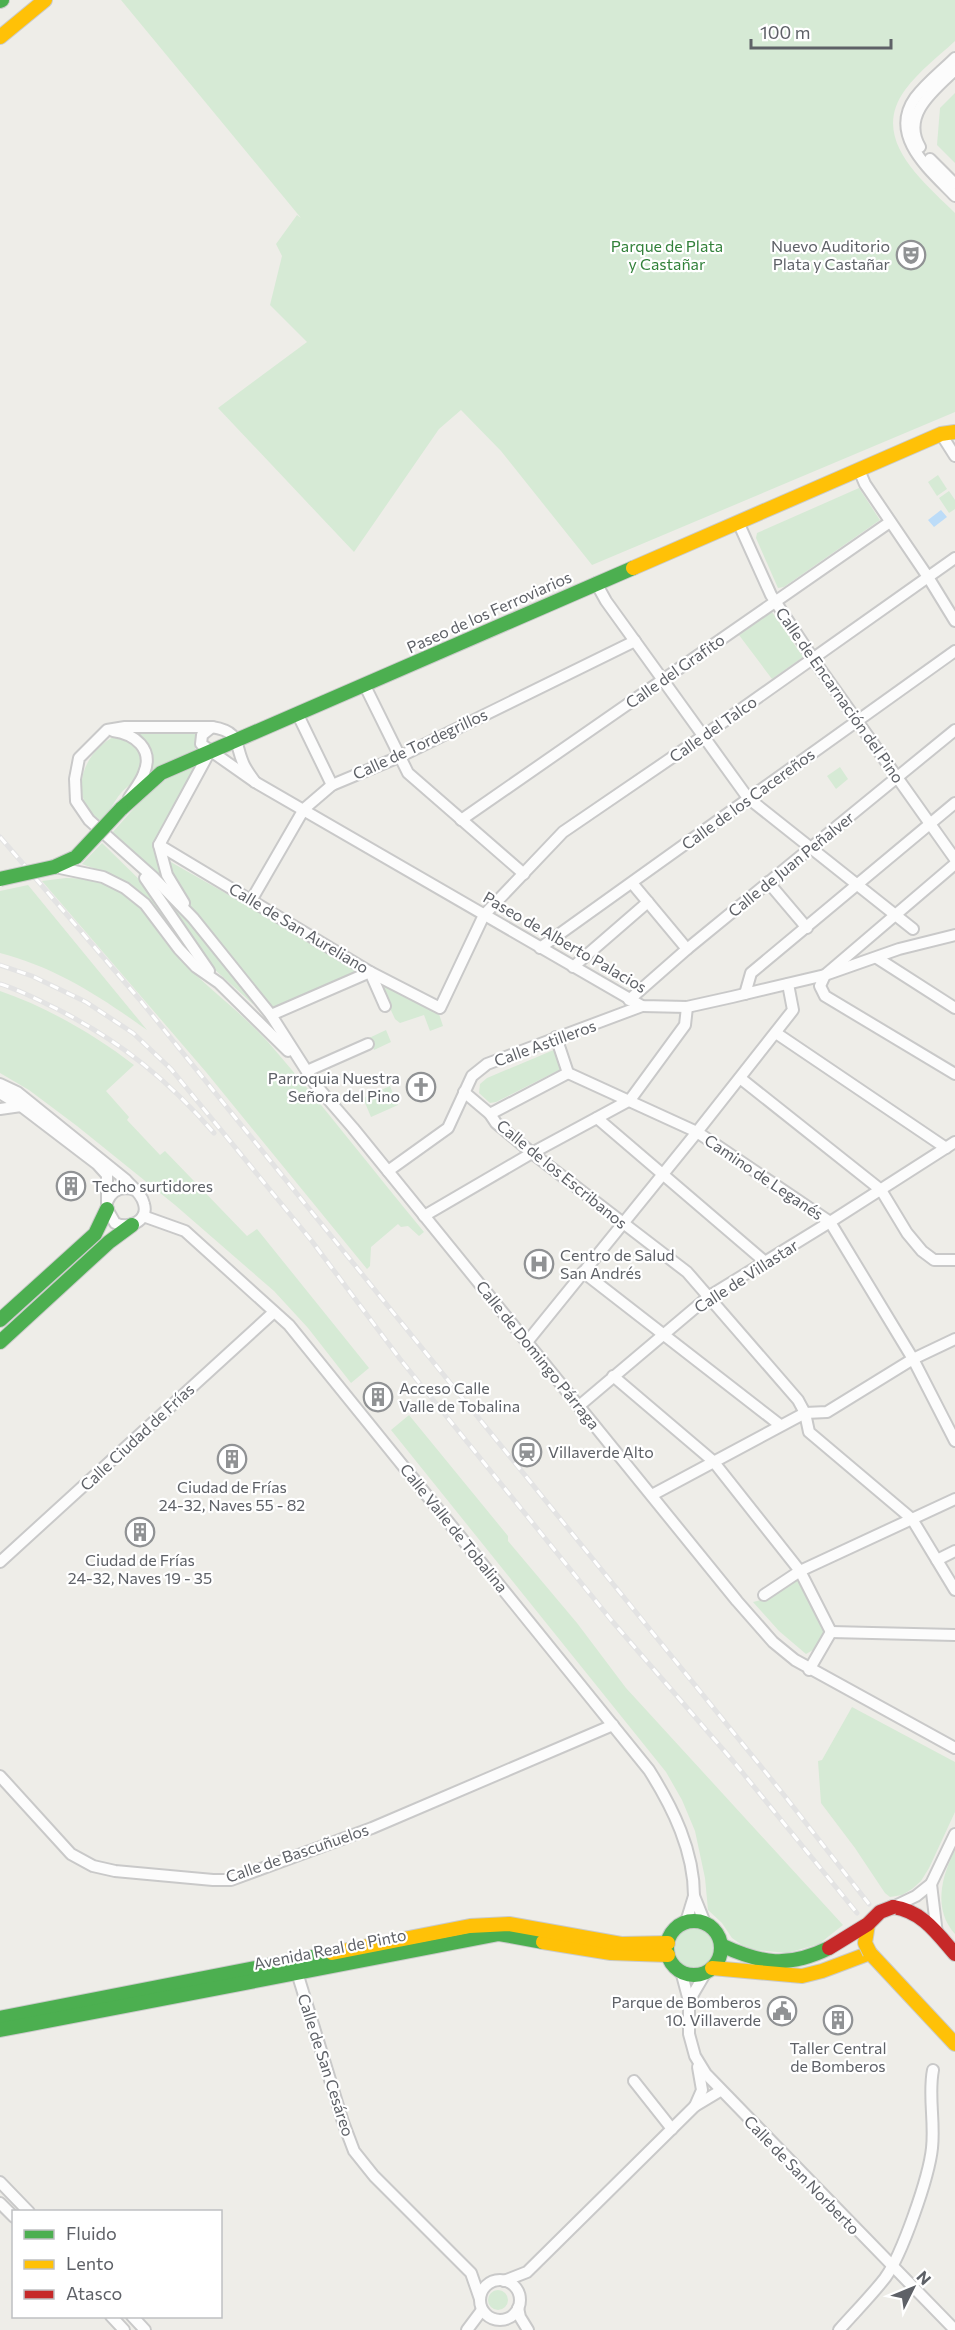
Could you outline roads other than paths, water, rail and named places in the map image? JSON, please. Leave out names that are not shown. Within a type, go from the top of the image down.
[{"type":"main road","points":[[0,25],[35,0]]},
{"type":"main road","points":[[0,37],[45,0]]},
{"type":"main road","points":[[941,434],[955,425]]},
{"type":"main road","name":"Paseo de los Ferroviarios","points":[[211,752],[941,434],[955,432]]},
{"type":"main road","points":[[0,879],[54,867],[75,857],[121,809],[161,773],[211,752]]},
{"type":"main road","points":[[0,1320],[95,1234],[107,1206]]},
{"type":"main road","points":[[0,1341],[109,1242],[132,1226]]},
{"type":"main road","points":[[721,1945],[756,1959],[787,1964],[829,1948],[868,1924],[880,1912],[893,1907],[902,1907],[915,1912],[955,1954]]},
{"type":"main road","points":[[710,1970],[720,1958],[719,1936],[705,1923],[696,1921],[686,1922],[677,1927],[670,1936],[668,1949],[674,1965],[681,1971],[694,1975],[710,1970],[802,1976],[870,1953]]},
{"type":"main road","name":"Avenida Real de Pinto","points":[[0,2030],[294,1963],[470,1926],[509,1924],[621,1944],[668,1949]]},
{"type":"main road","points":[[868,1924],[865,1943],[870,1953],[955,2044]]},
{"type":"main road","name":"Avenida Real de Pinto","points":[[0,2018],[294,1963]]},
{"type":"street","points":[[955,58],[916,96],[906,117],[909,140],[916,154],[955,196]]},
{"type":"street","points":[[955,70],[922,102],[917,112],[914,131],[922,150],[955,184]]},
{"type":"street","points":[[941,434],[955,456]]},
{"type":"street","points":[[859,470],[865,484],[955,621]]},
{"type":"street","name":"Calle de Encarnación del Pino","points":[[738,522],[776,602],[856,721],[955,859]]},
{"type":"street","name":"Calle del Grafito","points":[[461,820],[890,522]]},
{"type":"street","name":"Calle del Talco","points":[[440,1008],[484,915],[563,832],[955,558]]},
{"type":"street","points":[[596,583],[606,601],[702,737],[748,798],[913,929]]},
{"type":"street","name":"Calle de Tordegrillos","points":[[252,899],[304,809],[332,785],[399,756],[635,641]]},
{"type":"street","name":"Calle de los Cacereños","points":[[540,948],[955,651]]},
{"type":"street","points":[[365,686],[408,773],[524,874]]},
{"type":"street","points":[[298,715],[332,785]]},
{"type":"street","points":[[132,859],[89,820],[76,801],[75,778],[79,758],[106,730],[125,727],[224,729],[238,741],[243,764],[255,782]]},
{"type":"street","points":[[193,918],[168,875],[159,845],[211,752],[201,744],[202,735],[212,727]]},
{"type":"street","points":[[106,730],[122,732],[136,738],[144,750],[147,761],[144,775],[121,809]]},
{"type":"street","name":"Calle de Juan Peñalver","points":[[629,1000],[687,949],[955,730]]},
{"type":"street","name":"Paseo de Alberto Palacios","points":[[211,752],[255,782],[642,1006],[687,1007],[745,994],[825,975],[899,949],[955,935]]},
{"type":"street","points":[[745,994],[751,973],[955,803]]},
{"type":"street","name":"Calle de San Aureliano","points":[[159,845],[370,972],[440,1008]]},
{"type":"street","name":"Calle de Domingo Párraga","points":[[132,859],[193,918],[271,1015],[315,1084],[737,1601],[773,1642],[809,1670],[955,1748]]},
{"type":"street","name":"Calle de Domingo Párraga","points":[[132,859],[165,905],[201,962],[307,1071]]},
{"type":"street","points":[[955,864],[825,975],[820,986],[825,996],[955,1074]]},
{"type":"street","name":"Calle de Domingo Párraga","points":[[54,867],[103,877],[125,888],[145,904],[179,949],[196,967],[219,983]]},
{"type":"street","points":[[768,882],[807,928]]},
{"type":"street","points":[[632,883],[687,949]]},
{"type":"street","points":[[573,967],[648,902]]},
{"type":"street","points":[[877,958],[955,1008]]},
{"type":"street","points":[[271,1015],[370,972],[385,1006]]},
{"type":"street","points":[[527,1342],[793,1010],[788,984]]},
{"type":"street","name":"Calle Astilleros","points":[[388,1171],[448,1128],[472,1076],[487,1064],[642,1006]]},
{"type":"street","points":[[424,1215],[630,1100],[685,1025],[687,1007]]},
{"type":"street","points":[[776,1033],[950,1145]]},
{"type":"street","points":[[490,1114],[568,1073],[556,1037]]},
{"type":"street","points":[[307,1071],[368,1044]]},
{"type":"street","name":"Camino de Leganés","points":[[568,1073],[697,1132],[830,1222],[913,1359],[955,1441]]},
{"type":"street","points":[[740,1078],[881,1190],[906,1233],[922,1251],[934,1260],[955,1260]]},
{"type":"street","points":[[0,1084],[17,1092],[126,1180],[141,1196],[145,1204],[143,1216],[132,1226],[115,1223],[107,1206],[108,1175],[21,1106],[0,1093]]},
{"type":"street","name":"Calle de los Escribanos","points":[[464,1092],[532,1153],[687,1272],[798,1400],[805,1413],[809,1432],[912,1519],[955,1590]]},
{"type":"street","points":[[0,1109],[21,1106]]},
{"type":"street","points":[[597,1118],[764,1261]]},
{"type":"street","name":"Calle de Villastar","points":[[579,1406],[708,1297],[950,1145]]},
{"type":"street","points":[[107,1206],[114,1192],[129,1188],[135,1190]]},
{"type":"street","name":"Calle Valle de Tobalina","points":[[143,1216],[185,1231],[274,1312],[303,1342],[650,1770],[667,1798],[680,1828],[694,1877],[694,1896],[686,1922]]},
{"type":"street","points":[[583,1272],[780,1425]]},
{"type":"street","name":"Calle Ciudad de Frías","points":[[0,1562],[274,1312]]},
{"type":"street","points":[[652,1495],[805,1413],[827,1412],[913,1359],[955,1338]]},
{"type":"street","points":[[613,1376],[713,1461],[800,1572],[831,1632]]},
{"type":"street","points":[[764,1595],[800,1572],[955,1499]]},
{"type":"street","points":[[937,1560],[955,1551]]},
{"type":"street","points":[[809,1670],[831,1632]]},
{"type":"street","points":[[831,1632],[955,1635]]},
{"type":"street","name":"Calle de Bascuñuelos","points":[[0,1776],[71,1854],[93,1866],[124,1872],[231,1880],[372,1828],[612,1725]]},
{"type":"street","points":[[893,1907],[916,1896],[931,1884],[955,1834]]},
{"type":"street","points":[[931,1884],[937,1934]]},
{"type":"street","name":"Calle Valle de Tobalina","points":[[694,1896],[705,1923]]},
{"type":"street","name":"Calle de San Cesáreo","points":[[294,1963],[354,2151],[374,2176],[471,2273],[483,2309]]},
{"type":"street","points":[[689,2001],[710,1970]]},
{"type":"street","name":"Calle de San Norberto","points":[[681,1971],[689,2001],[689,2034],[698,2062],[720,2091],[955,2330]]},
{"type":"street","points":[[695,2106],[702,2090],[698,2062]]},
{"type":"street","points":[[839,2330],[886,2277],[911,2222],[932,2150],[933,2114],[930,2086],[933,2070]]},
{"type":"street","points":[[634,2080],[672,2129]]},
{"type":"street","points":[[527,2329],[518,2308],[518,2293],[527,2271],[695,2106],[720,2091]]},
{"type":"street","points":[[0,2182],[28,2210]]},
{"type":"street","points":[[0,2203],[12,2215]]},
{"type":"street","points":[[469,2328],[482,2323],[484,2287],[527,2271]]},
{"type":"street","name":"Calle de San Cesáreo","points":[[471,2273],[499,2281]]},
{"type":"street","points":[[499,2281],[512,2285],[518,2293]]},
{"type":"street","points":[[508,2319],[518,2308]]},
{"type":"street","points":[[483,2309],[498,2320],[508,2319],[527,2329]]},
{"type":"street","points":[[113,2318],[124,2330]]},
{"type":"street","points":[[134,2318],[145,2330]]},
{"type":"water","points":[[941,510],[947,517],[934,527],[928,520]]},
{"type":"railway","points":[[0,837],[140,1000],[784,1795],[869,1904]]},
{"type":"railway","points":[[0,965],[32,976],[86,1002],[133,1033],[171,1069],[311,1240],[400,1359],[612,1621],[733,1761],[857,1913]]},
{"type":"railway","points":[[0,984],[59,1010],[103,1035],[161,1079],[214,1133]]},
{"type":"place","name":"Nuevo Auditorio Plata y Castañar","points":[[911,255]]},
{"type":"place","name":"Parroquia Nuestra Señora del Pino","points":[[421,1087]]},
{"type":"place","name":"Techo surtidores","points":[[71,1186]]},
{"type":"place","name":"Centro de Salud San Andrés","points":[[539,1264]]},
{"type":"place","name":"Acceso Calle Valle de Tobalina","points":[[378,1397]]},
{"type":"place","name":"Villaverde Alto","points":[[527,1452]]},
{"type":"place","name":"Ciudad de Frías 24-32, Naves 55 - 82","points":[[232,1459]]},
{"type":"place","name":"Ciudad de Frías 24-32, Naves 19 - 35","points":[[140,1532]]},
{"type":"place","name":"Parque de Bomberos 10. Villaverde","points":[[782,2011]]},
{"type":"place","name":"Taller Central de Bomberos","points":[[838,2020]]},
{"type":"park label","name":"Parque de Plata y Castañar","points":[[667,255]]}]
